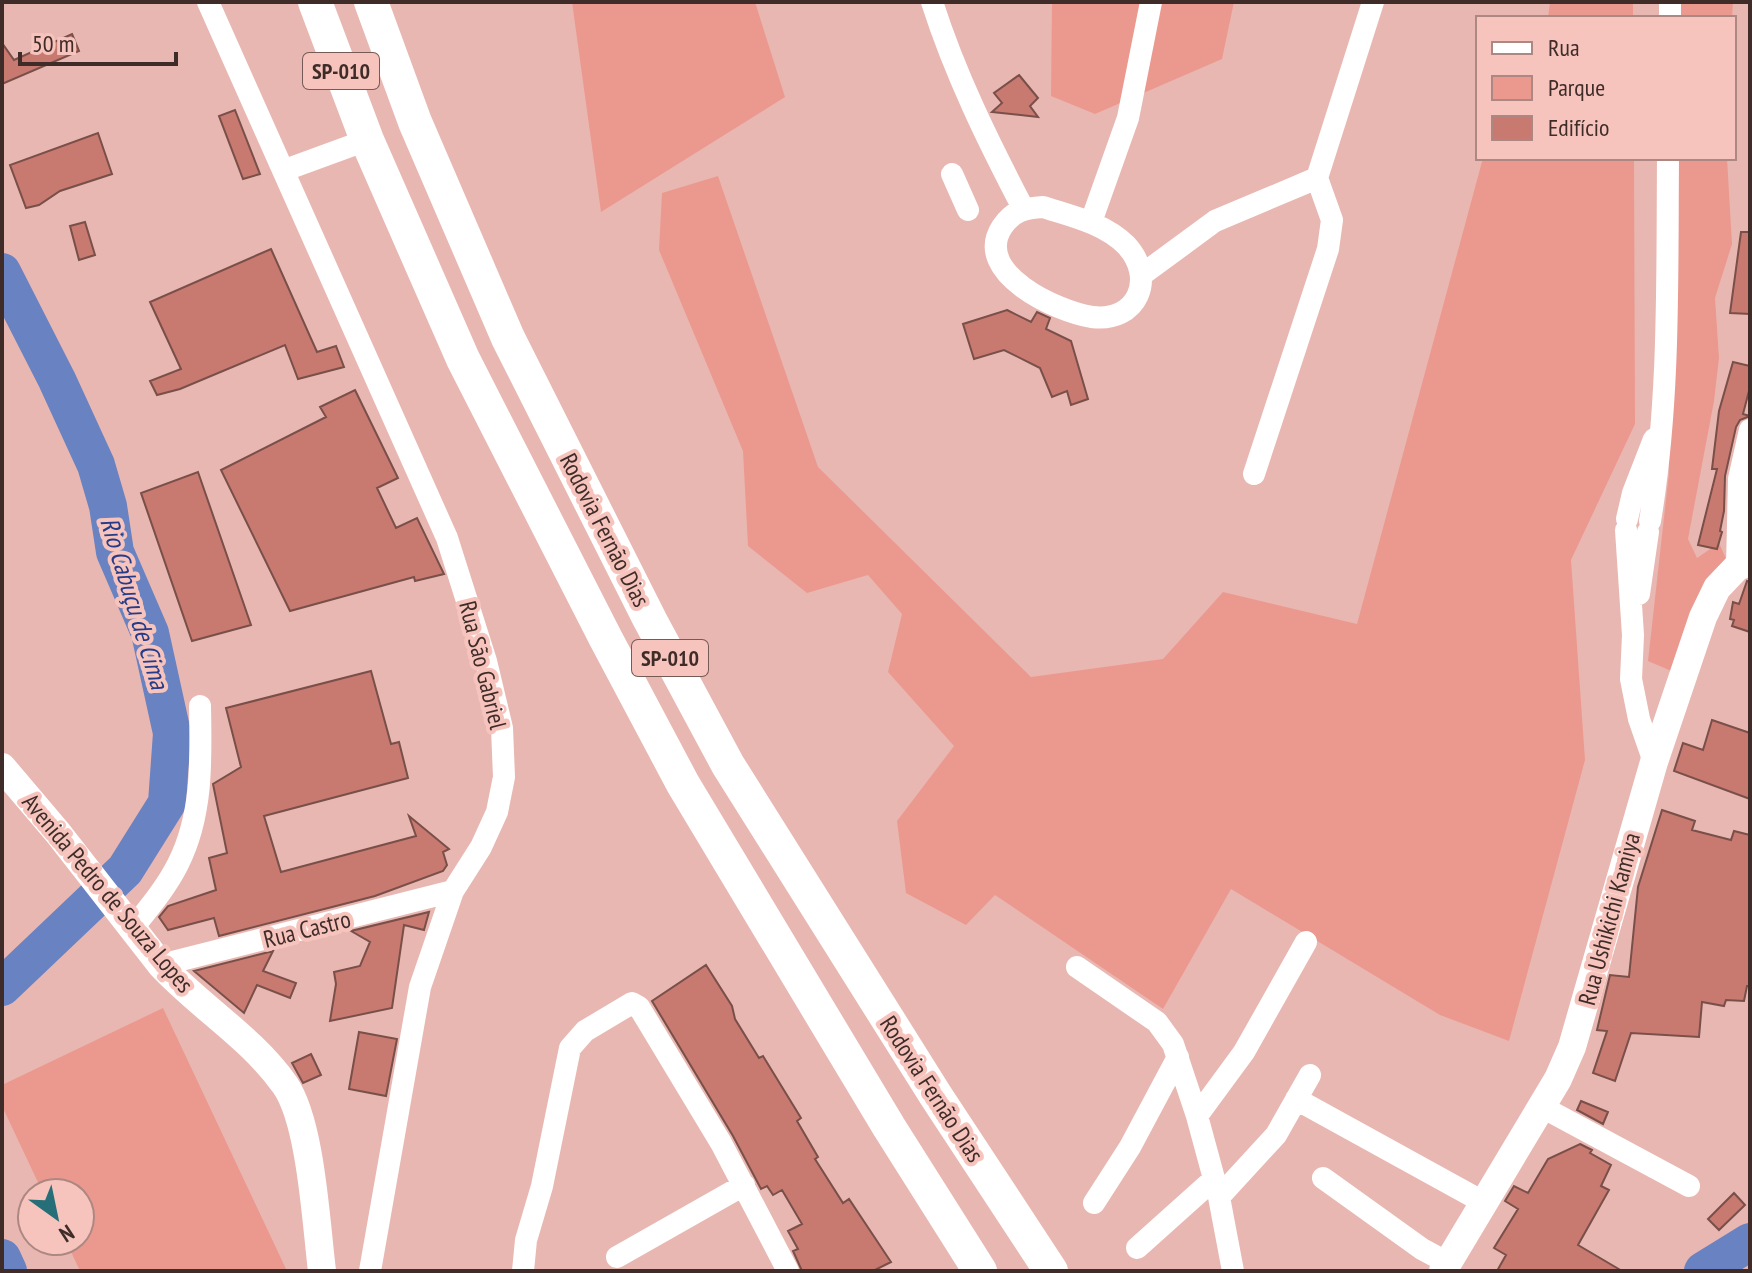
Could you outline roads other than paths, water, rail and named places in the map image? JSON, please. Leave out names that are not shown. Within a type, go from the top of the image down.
[{"type":"highway","name":"Rodovia Fernão Dias","points":[[315,2],[367,140],[463,359],[528,489],[683,784],[889,1127],[980,1271]]},
{"type":"highway","name":"Rodovia Fernão Dias","points":[[371,2],[415,122],[508,338],[657,633],[728,765],[936,1096],[1051,1271]]},
{"type":"main road","name":"Rua Ushikichi Kamiya","points":[[1446,1267],[1558,1079],[1579,1028],[1654,762],[1703,617],[1717,588],[1743,565]]},
{"type":"main road","name":"Avenida Pedro de Souza Lopes","points":[[2,767],[161,965],[261,1057],[286,1086],[302,1122],[322,1271]]},
{"type":"street","name":"Rua São Gabriel","points":[[208,2],[447,538],[489,674],[502,728],[504,777],[497,812],[481,847],[453,891],[420,987],[370,1271]]},
{"type":"street","points":[[932,2],[947,50],[971,105],[1023,208]]},
{"type":"street","points":[[1091,222],[1128,118],[1151,2]]},
{"type":"street","points":[[1254,474],[1331,233],[1332,220],[1317,178],[1373,2]]},
{"type":"street","points":[[285,170],[367,140]]},
{"type":"street","points":[[1654,762],[1639,719],[1631,679],[1639,473],[1660,427],[1666,352],[1668,160]]},
{"type":"street","points":[[952,174],[968,210]]},
{"type":"street","points":[[1143,274],[1215,221],[1317,178]]},
{"type":"street","points":[[1043,207],[1091,222],[1124,244],[1137,260],[1143,274],[1135,301],[1121,313],[1099,318],[1081,316],[1048,303],[1023,288],[1007,273],[997,255],[997,234],[1009,217],[1023,208],[1043,207]]},
{"type":"street","points":[[1743,565],[1739,479],[1750,430]]},
{"type":"street","points":[[1631,679],[1647,710],[1665,728]]},
{"type":"street","points":[[129,926],[158,896],[178,865],[192,832],[200,767],[200,706]]},
{"type":"street","name":"Rua Castro","points":[[161,965],[453,891]]},
{"type":"street","points":[[1197,1116],[1244,1052],[1306,942]]},
{"type":"street","points":[[1077,967],[1157,1022],[1168,1035],[1197,1116],[1233,1271]]},
{"type":"street","points":[[523,1271],[526,1240],[542,1186],[570,1048],[585,1031],[632,1003],[639,1007],[744,1185],[788,1271]]},
{"type":"street","points":[[1094,1203],[1130,1147],[1178,1057]]},
{"type":"street","points":[[1137,1248],[1265,1149],[1310,1075]]},
{"type":"street","points":[[1296,1099],[1483,1202]]},
{"type":"street","points":[[1542,1107],[1689,1186]]},
{"type":"street","points":[[1323,1178],[1446,1267]]},
{"type":"street","points":[[617,1257],[744,1185]]},
{"type":"waterway","name":"Rio Cabuçu de Cima","points":[[2,272],[96,465],[108,506],[115,552],[150,633],[172,733],[167,803],[125,870],[2,987]]},
{"type":"waterway","points":[[1703,1271],[1750,1242]]},
{"type":"waterway","name":"Rio Cabuçu de Cima","points":[[2,1258],[8,1271]]}]
